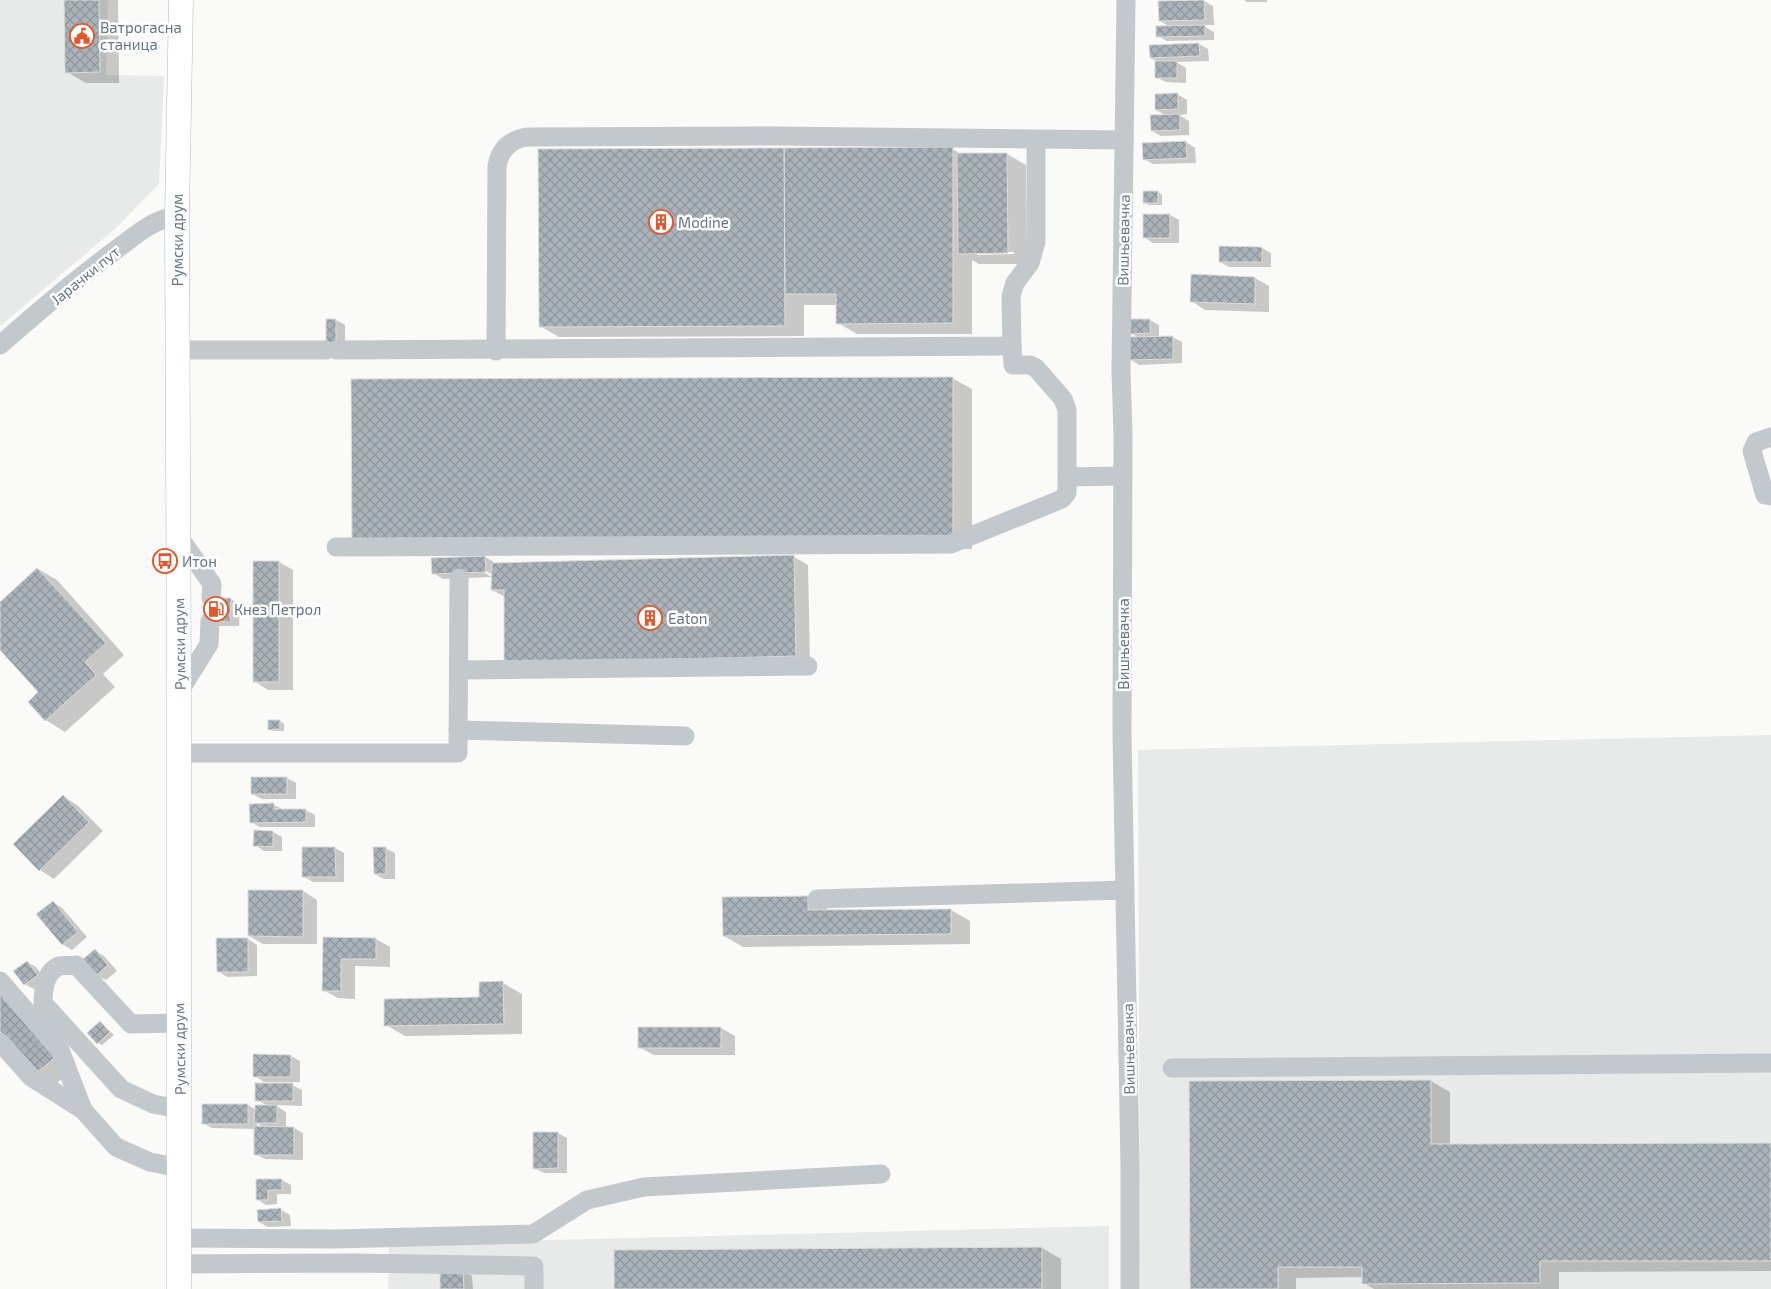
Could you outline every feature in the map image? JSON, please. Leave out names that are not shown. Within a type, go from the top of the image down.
[{"type":"main road","name":"Румски друм","points":[[179,1289],[177,216],[181,0]]},
{"type":"street","name":"Вишњевачка","points":[[1126,0],[1120,370],[1123,476],[1122,734],[1130,1165],[1130,1289]]},
{"type":"street","points":[[496,351],[497,166],[507,146],[520,138],[537,136],[776,136],[1124,140]]},
{"type":"street","points":[[336,547],[951,544],[1062,499],[1067,493],[1067,410],[1065,404],[1063,399],[1036,368],[1030,365],[1013,365],[1012,296],[1015,283],[1030,263],[1036,242],[1036,140]]},
{"type":"street","name":"Јарачки пут","points":[[0,345],[88,270],[150,225],[164,218],[177,216]]},
{"type":"street","points":[[178,350],[496,351],[1012,346]]},
{"type":"street","points":[[1771,437],[1756,442],[1752,451],[1765,495],[1771,496]]},
{"type":"street","points":[[1067,477],[1123,476]]},
{"type":"street","points":[[177,534],[212,584],[211,598]]},
{"type":"street","points":[[178,753],[458,753],[459,578]]},
{"type":"street","points":[[179,692],[209,644],[210,621]]},
{"type":"street","points":[[459,670],[808,666]]},
{"type":"street","points":[[458,730],[685,736]]},
{"type":"street","points":[[816,899],[1125,890]]},
{"type":"street","points":[[178,1022],[131,1024],[76,965],[59,966],[49,975],[43,988],[43,1003],[121,1089],[153,1104],[179,1108]]},
{"type":"street","points":[[0,981],[60,1050],[84,1110]]},
{"type":"street","points":[[0,1042],[31,1077],[84,1110],[116,1147],[150,1162],[180,1168]]},
{"type":"street","points":[[1172,1068],[1771,1063]]},
{"type":"street","points":[[180,1238],[335,1239],[533,1234],[588,1200],[644,1188],[882,1174]]},
{"type":"street","points":[[180,1264],[357,1263],[534,1266],[534,1289]]},
{"type":"shaded area","points":[[0,0],[108,0],[106,75],[164,76],[159,184],[115,229],[0,326]]},
{"type":"shaded area","points":[[1771,735],[1771,1289],[1140,1289],[1138,750]]},
{"type":"shaded area","points":[[1109,1226],[1109,1289],[388,1289],[389,1244]]},
{"type":"building","name":"Ватрогасна станица","points":[[64,0],[99,0],[100,72],[65,73]]},
{"type":"building","points":[[1204,0],[1205,20],[1159,21],[1158,1]]},
{"type":"building","points":[[1205,25],[1205,36],[1156,37],[1156,26]]},
{"type":"building","points":[[1199,43],[1200,56],[1150,58],[1149,45]]},
{"type":"building","points":[[1155,61],[1177,61],[1177,78],[1155,78]]},
{"type":"building","points":[[1178,93],[1178,109],[1155,110],[1155,94]]},
{"type":"building","points":[[1180,114],[1180,130],[1151,131],[1150,115]]},
{"type":"building","points":[[1186,141],[1187,158],[1143,160],[1142,143]]},
{"type":"building","points":[[953,147],[953,323],[836,324],[836,294],[785,294],[784,148]]},
{"type":"building","name":"Modine","points":[[784,148],[785,326],[539,327],[538,149]]},
{"type":"building","points":[[957,153],[1007,153],[1008,253],[958,254]]},
{"type":"building","points":[[1143,191],[1158,191],[1158,203],[1143,203]]},
{"type":"building","points":[[1143,214],[1170,214],[1170,238],[1143,238]]},
{"type":"building","points":[[1219,246],[1262,247],[1262,262],[1219,262]]},
{"type":"building","points":[[1191,274],[1255,277],[1255,304],[1190,302]]},
{"type":"building","points":[[326,319],[336,319],[336,353],[326,354]]},
{"type":"building","points":[[1130,319],[1150,319],[1150,333],[1130,334]]},
{"type":"building","points":[[1173,336],[1173,359],[1129,360],[1128,337]]},
{"type":"building","points":[[953,377],[953,539],[352,541],[351,379]]},
{"type":"building","name":"Eaton","points":[[794,555],[796,656],[504,664],[504,590],[491,590],[492,563]]},
{"type":"building","points":[[485,556],[486,572],[432,574],[431,558]]},
{"type":"building","points":[[253,561],[279,561],[279,682],[253,682]]},
{"type":"building","points":[[37,568],[106,643],[85,662],[96,675],[45,721],[28,702],[38,692],[0,650],[0,602]]},
{"type":"building","points":[[208,598],[231,598],[230,622],[208,621]]},
{"type":"building","points":[[268,720],[280,720],[280,729],[268,730]]},
{"type":"building","points":[[251,777],[287,777],[287,794],[251,794]]},
{"type":"building","points":[[63,795],[89,822],[39,871],[13,844]]},
{"type":"building","points":[[274,803],[274,809],[306,809],[306,822],[250,823],[249,804]]},
{"type":"building","points":[[254,830],[273,831],[273,847],[253,846]]},
{"type":"building","points":[[302,847],[335,847],[336,877],[302,877]]},
{"type":"building","points":[[373,847],[386,847],[386,874],[374,874]]},
{"type":"building","points":[[248,890],[303,890],[303,937],[248,936]]},
{"type":"building","points":[[808,896],[808,910],[951,909],[951,934],[723,936],[722,897]]},
{"type":"building","points":[[53,901],[78,932],[62,945],[36,914]]},
{"type":"building","points":[[323,937],[376,938],[376,959],[341,959],[341,991],[322,991]]},
{"type":"building","points":[[216,938],[248,938],[248,972],[217,972]]},
{"type":"building","points":[[95,949],[108,965],[96,976],[82,960]]},
{"type":"building","points":[[27,961],[38,975],[24,985],[13,971]]},
{"type":"building","points":[[503,981],[504,1024],[384,1026],[384,999],[479,997],[479,982]]},
{"type":"building","points":[[0,986],[58,1055],[36,1073],[0,1031]]},
{"type":"building","points":[[100,1021],[110,1032],[97,1044],[87,1033]]},
{"type":"building","points":[[638,1027],[721,1027],[721,1048],[638,1048]]},
{"type":"building","points":[[253,1054],[291,1055],[291,1077],[253,1077]]},
{"type":"building","points":[[1431,1080],[1431,1144],[1771,1143],[1771,1261],[1540,1261],[1540,1283],[1362,1284],[1362,1267],[1278,1267],[1278,1289],[1190,1289],[1189,1081]]},
{"type":"building","points":[[255,1083],[293,1083],[293,1101],[255,1101]]},
{"type":"building","points":[[202,1104],[248,1104],[248,1124],[202,1124]]},
{"type":"building","points":[[255,1105],[277,1105],[277,1123],[254,1123]]},
{"type":"building","points":[[254,1126],[294,1127],[294,1155],[254,1155]]},
{"type":"building","points":[[533,1132],[558,1132],[558,1168],[533,1169]]},
{"type":"building","points":[[256,1179],[282,1179],[282,1190],[268,1190],[268,1200],[256,1200]]},
{"type":"building","points":[[281,1208],[282,1221],[258,1222],[257,1210]]},
{"type":"building","points":[[1042,1247],[1042,1289],[614,1289],[614,1250]]},
{"type":"building","points":[[440,1270],[463,1270],[464,1289],[440,1289]]},
{"type":"place","name":"Ватрогасна станица","points":[[82,36]]},
{"type":"place","name":"Modine","points":[[661,222]]},
{"type":"place","name":"Итон","points":[[165,561]]},
{"type":"place","name":"Кнез Петрол","points":[[216,609]]},
{"type":"place","name":"Eaton","points":[[650,618]]}]
